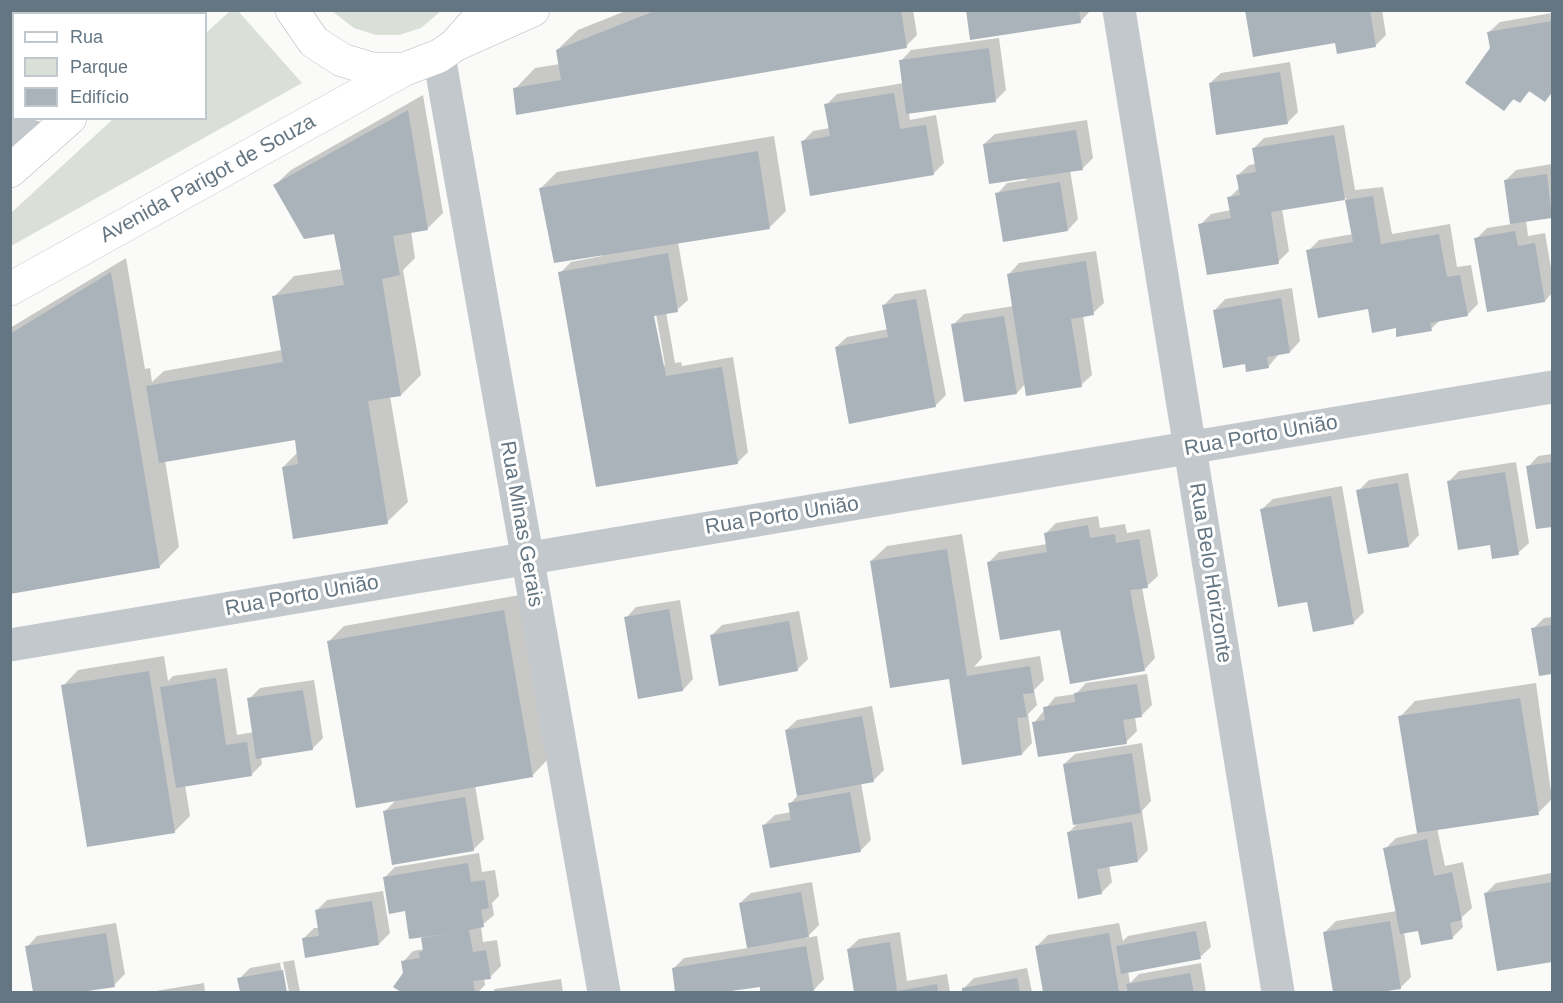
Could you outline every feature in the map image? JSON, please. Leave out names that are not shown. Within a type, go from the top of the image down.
[{"type":"main road","points":[[292,10],[314,42],[342,60],[372,69],[405,69],[533,10]]},
{"type":"main road","points":[[447,50],[476,21],[480,10]]},
{"type":"main road","name":"Avenida Parigot de Souza","points":[[10,289],[405,69]]},
{"type":"main road","points":[[10,171],[68,120]]},
{"type":"street","name":"Rua Belo Horizonte","points":[[1119,10],[1278,993]]},
{"type":"street","name":"Rua Minas Gerais","points":[[447,50],[527,559],[604,993]]},
{"type":"street","points":[[10,130],[45,141]]},
{"type":"street","name":"Rua Porto União","points":[[10,645],[1552,387]]},
{"type":"green space","points":[[11,10],[115,10],[114,12],[12,12],[11,103]]},
{"type":"green space","points":[[230,11],[238,11],[302,83],[11,246],[11,213],[112,120],[207,120],[207,32]]},
{"type":"green space","points":[[332,11],[441,11],[421,28],[399,35],[376,35],[354,28]]},
{"type":"building","points":[[657,10],[901,10],[907,48],[516,115],[513,88],[561,80],[556,50]]},
{"type":"building","points":[[966,10],[1079,10],[1081,23],[970,40]]},
{"type":"building","points":[[1245,10],[1370,10],[1376,47],[1337,54],[1335,43],[1253,57]]},
{"type":"building","points":[[1552,21],[1552,92],[1545,102],[1529,91],[1520,103],[1513,99],[1504,111],[1465,83],[1490,48],[1487,32]]},
{"type":"building","points":[[989,48],[996,102],[906,114],[899,60]]},
{"type":"building","points":[[1280,72],[1288,124],[1216,135],[1209,83]]},
{"type":"building","points":[[894,93],[900,129],[926,125],[934,175],[810,196],[801,141],[830,136],[824,104]]},
{"type":"building","points":[[408,110],[428,230],[393,236],[400,275],[382,279],[401,396],[368,401],[388,524],[293,539],[282,467],[298,464],[295,440],[159,463],[146,386],[283,362],[272,296],[344,285],[334,234],[304,239],[273,185]]},
{"type":"building","points":[[1076,130],[1083,170],[989,184],[983,144]]},
{"type":"building","points":[[1334,135],[1345,200],[1271,212],[1279,264],[1207,275],[1198,224],[1231,218],[1227,197],[1240,195],[1236,175],[1256,172],[1252,148]]},
{"type":"building","points":[[758,151],[770,229],[554,263],[539,188]]},
{"type":"building","points":[[1547,174],[1552,218],[1510,224],[1504,180]]},
{"type":"building","points":[[1060,182],[1068,231],[1003,242],[995,193]]},
{"type":"building","points":[[1373,196],[1381,244],[1439,234],[1447,277],[1460,275],[1468,316],[1430,323],[1432,331],[1396,337],[1396,328],[1372,333],[1368,309],[1318,318],[1306,250],[1353,242],[1345,200]]},
{"type":"building","points":[[1515,231],[1518,246],[1535,243],[1545,302],[1487,312],[1474,238]]},
{"type":"building","points":[[668,253],[678,312],[654,316],[666,376],[722,367],[738,464],[596,487],[558,272]]},
{"type":"building","points":[[1086,261],[1094,315],[1071,319],[1082,387],[1026,396],[1007,274]]},
{"type":"building","points":[[111,272],[160,568],[10,594],[10,334]]},
{"type":"building","points":[[1281,298],[1290,353],[1267,357],[1269,368],[1246,372],[1245,364],[1223,368],[1213,310]]},
{"type":"building","points":[[916,299],[936,407],[849,424],[835,347],[888,337],[882,305]]},
{"type":"building","points":[[1004,316],[1017,394],[964,402],[951,324]]},
{"type":"building","points":[[1552,462],[1552,527],[1536,529],[1526,466]]},
{"type":"building","points":[[1505,472],[1519,555],[1492,559],[1490,545],[1458,550],[1447,481]]},
{"type":"building","points":[[1398,483],[1409,547],[1368,554],[1356,490]]},
{"type":"building","points":[[1331,496],[1354,624],[1313,632],[1307,602],[1278,607],[1260,509]]},
{"type":"building","points":[[1088,525],[1090,538],[1115,534],[1116,543],[1139,539],[1148,588],[1130,590],[1145,671],[1070,684],[1060,630],[1000,640],[987,562],[1047,552],[1044,533]]},
{"type":"building","points":[[947,549],[967,676],[1030,666],[1034,693],[1023,694],[1027,717],[1017,718],[1022,755],[962,765],[949,679],[890,688],[870,561]]},
{"type":"building","points":[[669,609],[683,691],[638,699],[624,617]]},
{"type":"building","points":[[504,610],[533,777],[356,808],[327,641]]},
{"type":"building","points":[[789,621],[798,671],[719,686],[710,635]]},
{"type":"building","points":[[1552,625],[1552,674],[1539,676],[1531,628]]},
{"type":"building","points":[[149,671],[175,833],[87,847],[61,685]]},
{"type":"building","points":[[216,678],[226,745],[247,742],[252,776],[176,788],[160,687]]},
{"type":"building","points":[[1137,684],[1142,717],[1123,720],[1127,744],[1038,757],[1032,722],[1045,720],[1043,707],[1075,702],[1074,693]]},
{"type":"building","points":[[303,690],[313,750],[256,759],[247,698]]},
{"type":"building","points":[[1520,698],[1539,815],[1417,833],[1398,716]]},
{"type":"building","points":[[862,716],[874,782],[797,796],[785,730]]},
{"type":"building","points":[[1132,753],[1141,813],[1073,825],[1063,764]]},
{"type":"building","points":[[850,792],[861,852],[770,868],[762,825],[791,820],[788,803]]},
{"type":"building","points":[[465,797],[474,851],[392,865],[383,811]]},
{"type":"building","points":[[1132,822],[1138,862],[1097,869],[1102,894],[1078,899],[1067,832]]},
{"type":"building","points":[[1427,839],[1434,876],[1452,872],[1462,920],[1450,923],[1453,939],[1421,945],[1418,931],[1400,934],[1383,848]]},
{"type":"building","points":[[468,863],[471,882],[485,880],[489,908],[481,910],[484,927],[469,930],[473,952],[486,950],[491,979],[473,981],[475,992],[401,992],[393,987],[403,973],[401,961],[420,958],[419,952],[423,951],[421,938],[456,933],[409,939],[405,911],[389,914],[383,877]]},
{"type":"building","points":[[1552,882],[1552,962],[1497,971],[1484,893]]},
{"type":"building","points":[[801,892],[809,937],[747,948],[739,903]]},
{"type":"building","points":[[372,901],[379,945],[305,958],[302,938],[319,936],[315,910]]},
{"type":"building","points":[[1390,921],[1401,989],[1380,992],[1333,992],[1323,932]]},
{"type":"building","points":[[1196,931],[1201,959],[1121,974],[1116,946]]},
{"type":"building","points":[[106,933],[115,987],[81,992],[33,992],[25,946]]},
{"type":"building","points":[[1109,933],[1119,992],[1043,992],[1035,946]]},
{"type":"building","points":[[890,942],[897,991],[937,984],[938,992],[854,992],[847,949]]},
{"type":"building","points":[[806,946],[814,991],[760,992],[760,987],[724,992],[675,992],[672,968]]},
{"type":"building","points":[[283,970],[287,992],[240,992],[237,978]]},
{"type":"building","points":[[1190,973],[1194,992],[1128,992],[1126,984]]},
{"type":"building","points":[[1017,978],[1020,992],[962,992],[962,988]]}]
